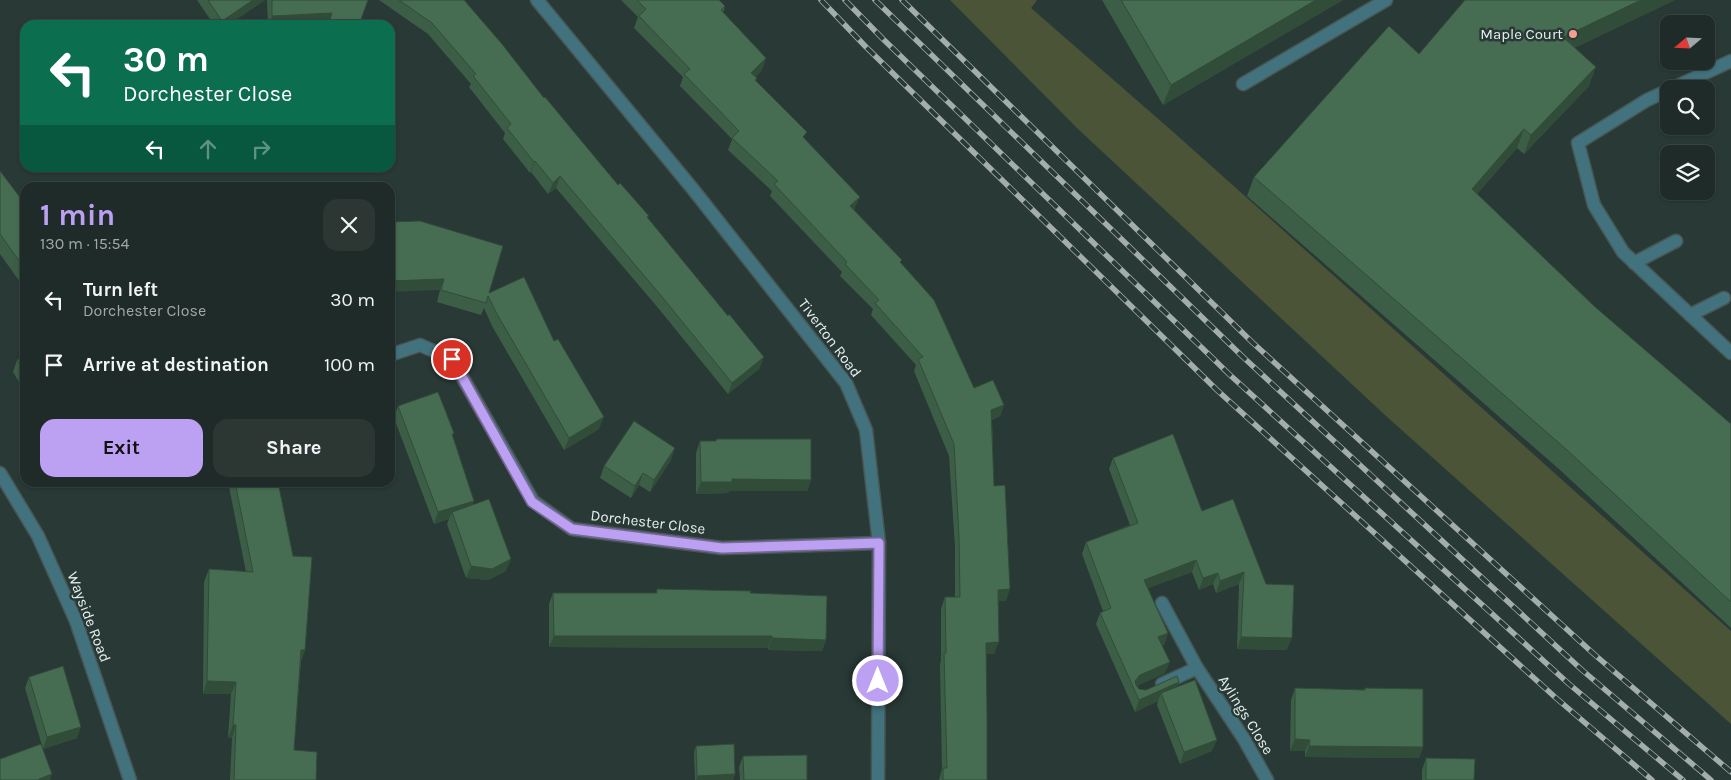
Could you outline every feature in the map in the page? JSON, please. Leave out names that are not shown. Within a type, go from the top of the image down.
[{"type":"street","name":"Tiverton Road","points":[[537,0],[692,188],[846,383],[866,430],[879,543],[878,780]]},
{"type":"street","points":[[1243,84],[1386,0]]},
{"type":"street","points":[[1690,80],[1731,61]]},
{"type":"street","points":[[1660,94],[1578,143],[1594,205],[1623,252],[1731,353]]},
{"type":"street","points":[[1634,262],[1676,241]]},
{"type":"street","points":[[1690,315],[1724,298]]},
{"type":"street","name":"Dorchester Close","points":[[395,354],[420,345],[452,359],[532,502],[572,529],[722,548],[879,543]]},
{"type":"street","name":"Wayside Road","points":[[0,473],[38,536],[76,621],[130,780]]},
{"type":"street","name":"Aylings Close","points":[[1162,603],[1197,668],[1244,739],[1267,780]]},
{"type":"street","name":"Aylings Close","points":[[1148,690],[1197,668]]},
{"type":"green space","points":[[950,0],[1037,0],[1031,8],[1171,130],[1731,631],[1731,724],[1386,416],[1078,129]]},
{"type":"building","points":[[208,0],[253,0],[223,20],[221,20]]},
{"type":"building","points":[[272,0],[368,0],[361,20],[330,20],[332,13],[272,16]]},
{"type":"building","points":[[399,0],[464,0],[618,185],[620,183],[649,216],[647,217],[764,357],[732,383],[560,176],[553,183],[534,162],[507,128],[511,124],[473,76],[476,74],[432,23]]},
{"type":"building","points":[[637,0],[719,0],[725,6],[721,10],[766,58],[751,73],[757,78],[755,80],[807,132],[803,137],[860,197],[850,206],[902,260],[900,262],[934,300],[974,388],[993,380],[1004,405],[991,410],[994,486],[1005,485],[1010,589],[998,590],[999,642],[986,643],[987,780],[943,780],[943,768],[947,768],[944,653],[946,653],[945,597],[960,597],[959,536],[954,444],[918,359],[923,357],[875,303],[879,300],[845,264],[847,262],[774,184],[778,181],[732,138],[739,131],[684,74],[690,69],[639,16],[646,9]]},
{"type":"building","points":[[1121,0],[1316,0],[1171,85]]},
{"type":"building","points":[[1465,0],[1641,0],[1563,37],[1596,67],[1531,135],[1524,129],[1472,189],[1594,306],[1731,424],[1731,602],[1567,450],[1254,177],[1389,26],[1419,54]]},
{"type":"building","points":[[0,171],[20,197],[20,262],[0,234]]},
{"type":"building","points":[[420,221],[503,246],[489,293],[524,277],[554,341],[558,339],[604,417],[569,438],[488,296],[486,303],[441,290],[444,279],[395,281],[395,222]]},
{"type":"building","points":[[438,392],[454,433],[452,434],[474,501],[438,512],[398,406]]},
{"type":"building","points":[[634,421],[675,448],[654,480],[643,473],[635,486],[604,466]]},
{"type":"building","points":[[1173,434],[1202,511],[1233,499],[1266,584],[1294,585],[1292,638],[1241,637],[1244,572],[1220,581],[1218,573],[1203,578],[1196,560],[1144,580],[1168,633],[1158,637],[1170,662],[1140,675],[1135,681],[1136,685],[1139,689],[1146,690],[1177,676],[1179,682],[1139,700],[1100,613],[1111,608],[1086,542],[1138,523],[1113,458]]},
{"type":"building","points":[[717,439],[811,439],[811,480],[732,479],[732,482],[701,482],[700,441],[716,441]]},
{"type":"building","points":[[236,487],[279,487],[293,556],[312,557],[305,650],[301,650],[294,750],[317,752],[316,780],[234,780],[236,725],[233,725],[236,682],[207,681],[209,569],[253,572]]},
{"type":"building","points":[[489,499],[511,559],[492,569],[471,566],[452,512]]},
{"type":"building","points":[[657,589],[751,591],[750,593],[827,596],[826,640],[772,638],[772,636],[554,636],[553,593],[657,593]]},
{"type":"building","points":[[63,666],[81,727],[47,737],[29,677]]},
{"type":"building","points":[[1195,680],[1217,740],[1184,752],[1161,693]]},
{"type":"building","points":[[1295,688],[1423,689],[1423,747],[1309,746],[1310,740],[1295,739]]},
{"type":"building","points":[[41,744],[52,774],[39,780],[0,780],[0,759]]},
{"type":"building","points":[[734,744],[735,774],[697,776],[696,746]]},
{"type":"building","points":[[807,755],[807,780],[744,780],[743,756]]},
{"type":"building","points":[[1426,758],[1475,759],[1474,780],[1426,780]]},
{"type":"railway","points":[[821,0],[866,47],[1218,391],[1556,698],[1652,780]]},
{"type":"railway","points":[[845,0],[1230,375],[1569,684],[1683,780]]},
{"type":"railway","points":[[875,0],[1243,357],[1582,670],[1711,780]]},
{"type":"railway","points":[[902,0],[1253,343],[1595,655],[1731,772]]},
{"type":"place","name":"Maple Court","points":[[1573,34]]},
{"type":"route","points":[[452,359],[532,502],[572,529],[722,548],[879,543],[878,681]]}]
